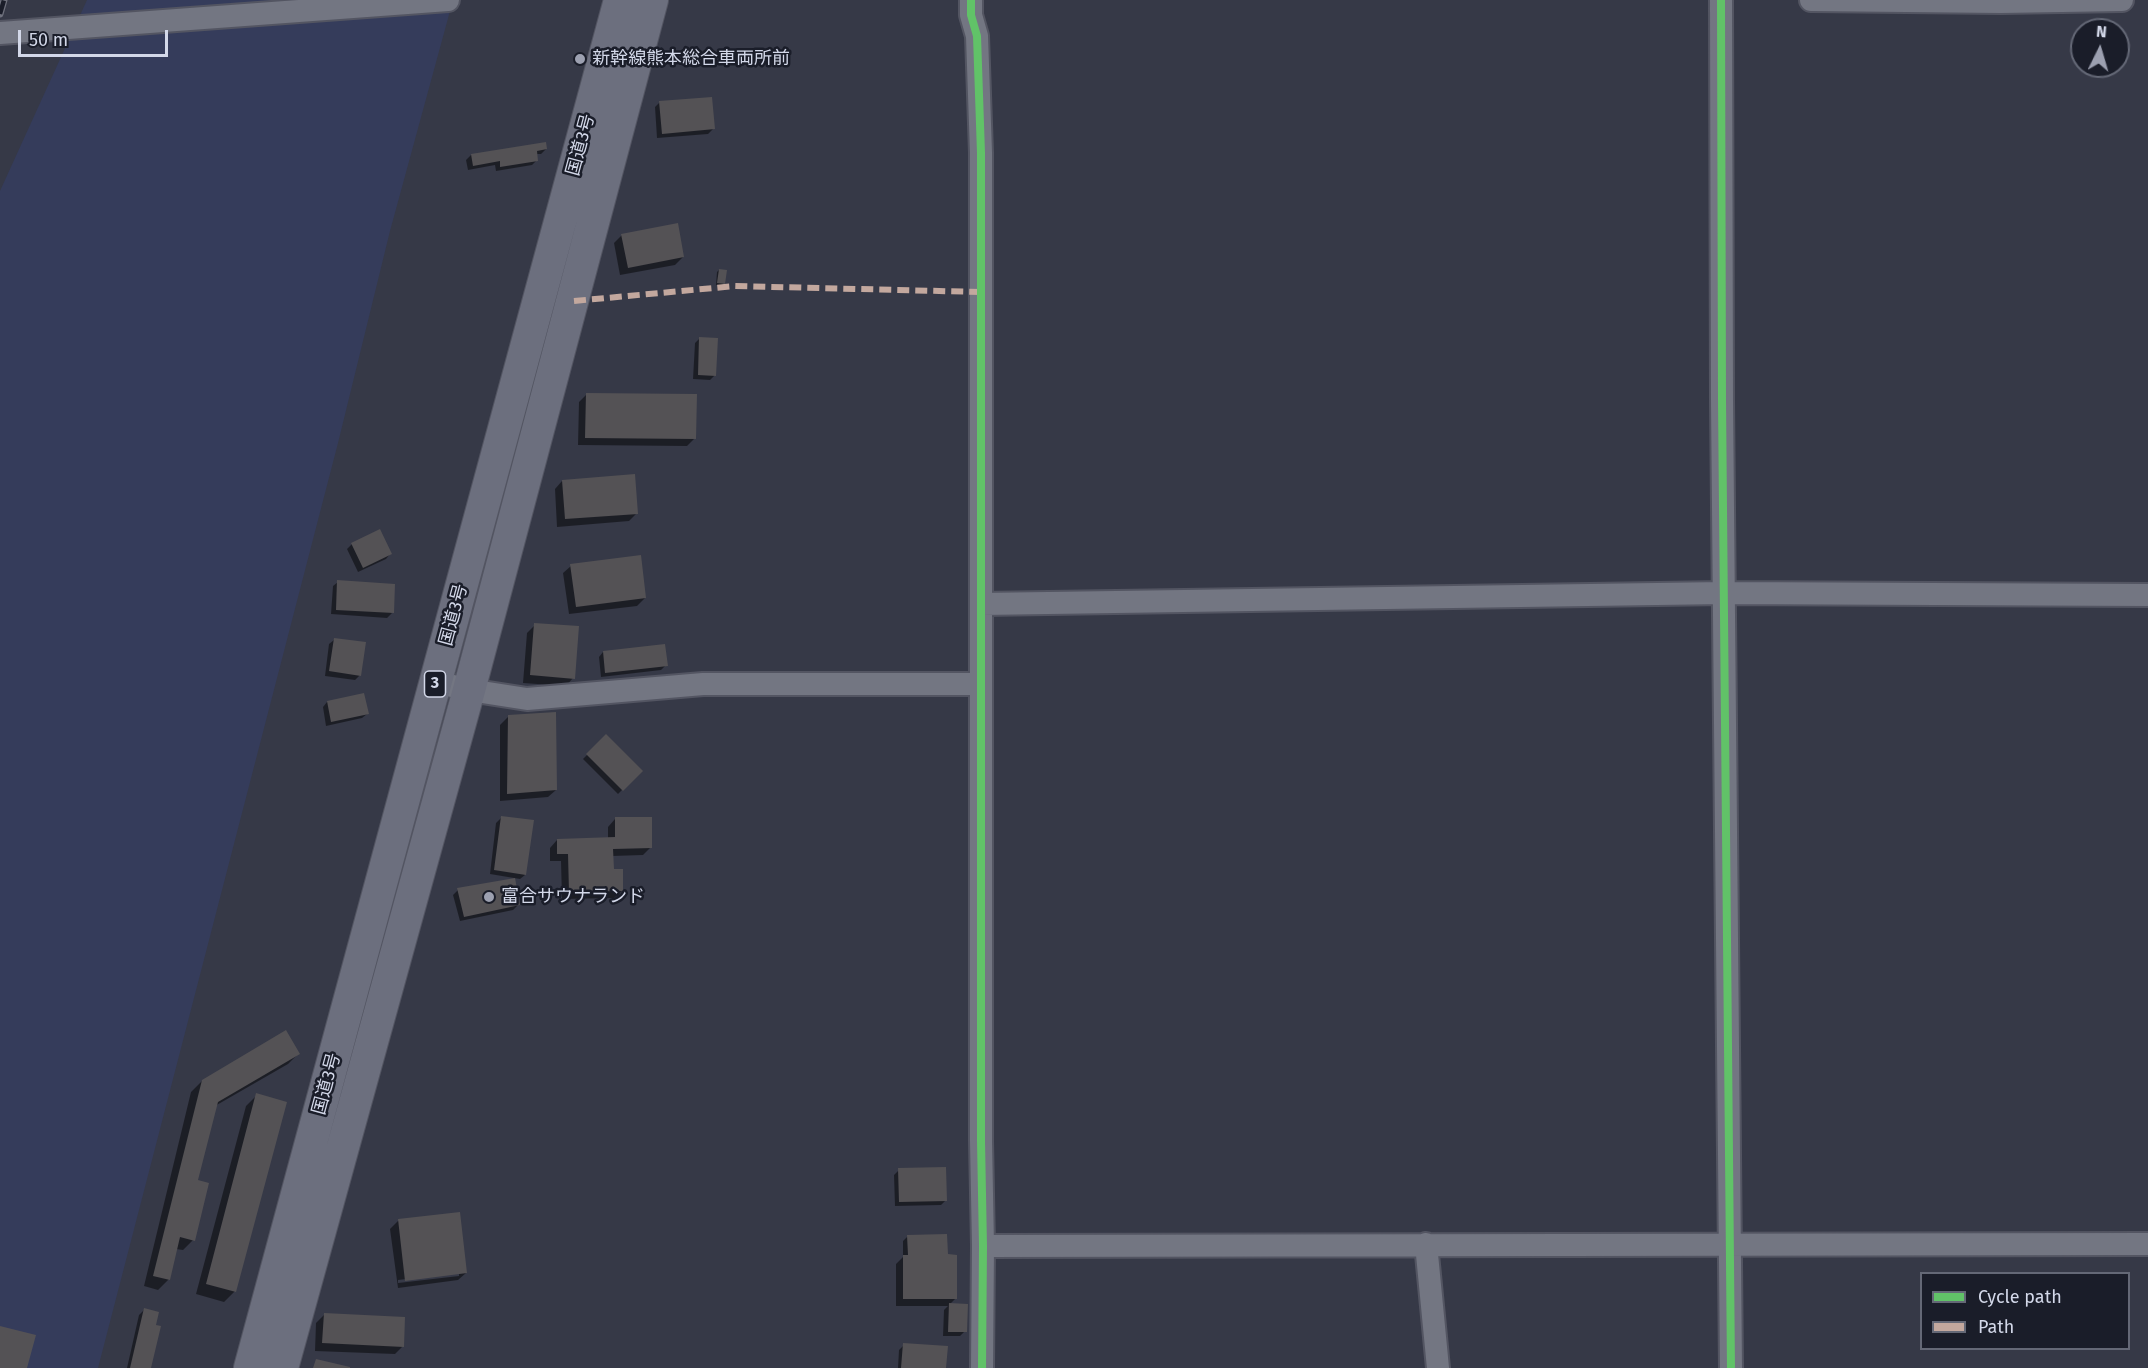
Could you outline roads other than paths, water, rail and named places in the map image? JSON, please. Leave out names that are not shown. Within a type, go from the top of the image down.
[{"type":"highway","name":"国道3号","points":[[250,1368],[620,0]]},
{"type":"highway","name":"国道3号","points":[[282,1368],[469,690],[652,0]]},
{"type":"street","points":[[0,33],[448,0]]},
{"type":"street","points":[[971,0],[971,15],[977,36],[981,153],[982,1368]]},
{"type":"street","points":[[1721,0],[1731,1368]]},
{"type":"street","points":[[1811,0],[2001,2],[2122,0]]},
{"type":"street","points":[[981,604],[1724,593],[2148,595]]},
{"type":"street","points":[[436,682],[469,690],[527,699],[703,684],[981,684]]},
{"type":"street","points":[[1426,1244],[1438,1368]]},
{"type":"street","points":[[983,1246],[2148,1244]]},
{"type":"railway","points":[[0,14],[4,0]]},
{"type":"place","name":"新幹線熊本総合車両所前","points":[[580,59]]},
{"type":"place","name":"富合サウナランド","points":[[489,897]]}]
